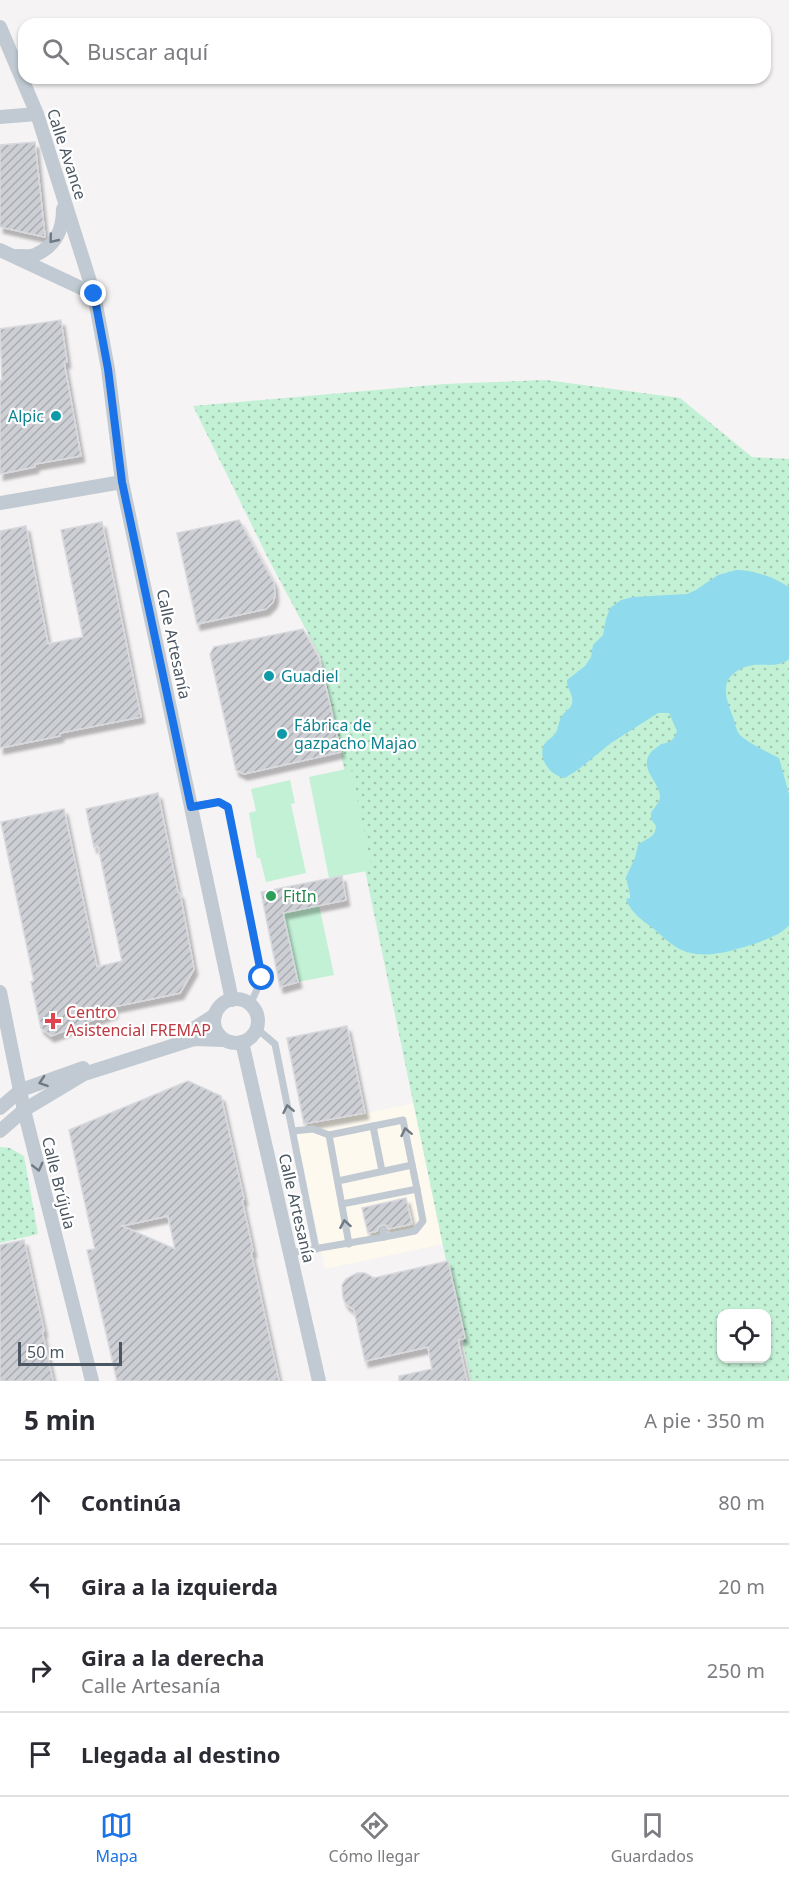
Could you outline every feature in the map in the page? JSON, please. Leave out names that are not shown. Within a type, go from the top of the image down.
[{"type":"street","name":"Calle Avance","points":[[0,27],[18,69]]},
{"type":"street","name":"Calle Avance","points":[[24,84],[37,114],[94,294]]},
{"type":"street","points":[[0,117],[37,114]]},
{"type":"street","points":[[14,256],[34,255],[53,243],[63,225],[63,196]]},
{"type":"street","points":[[0,250],[94,294]]},
{"type":"street","name":"Calle Artesanía","points":[[94,294],[108,369],[122,482],[232,1000]]},
{"type":"street","points":[[0,503],[122,482]]},
{"type":"street","name":"Calle Brújula","points":[[0,992],[24,1110],[92,1381]]},
{"type":"street","points":[[0,1108],[21,1090],[193,1029],[215,1015],[221,1005],[232,1000],[239,999],[250,1005],[256,1012],[256,1028],[243,1042],[194,1039],[84,1074],[24,1110],[0,1131]]},
{"type":"street","points":[[215,1015],[216,1029],[224,1040]]},
{"type":"street","name":"Calle Artesanía","points":[[243,1042],[319,1381]]},
{"type":"lane","points":[[191,807],[219,802],[228,807],[262,978],[250,1005]]},
{"type":"lane","points":[[256,1028],[275,1044],[316,1249]]},
{"type":"lane","points":[[290,1252],[349,1244],[384,1233],[415,1231],[423,1221],[403,1120],[329,1135],[313,1129],[293,1131]]},
{"type":"lane","points":[[373,1126],[382,1171]]},
{"type":"lane","points":[[329,1135],[349,1244]]},
{"type":"lane","points":[[338,1180],[412,1165]]},
{"type":"lane","points":[[342,1204],[377,1201],[417,1189]]},
{"type":"shaded area","points":[[414,1103],[443,1244],[325,1269],[295,1128]]},
{"type":"green space","points":[[546,380],[680,398],[752,457],[789,459],[789,1381],[471,1381],[321,658],[268,558],[193,406],[444,384]]},
{"type":"green space","points":[[351,768],[372,870],[329,878],[309,777]]},
{"type":"green space","points":[[290,780],[295,803],[291,804],[306,873],[266,882],[260,858],[257,858],[249,813],[256,811],[251,789]]},
{"type":"green space","points":[[319,905],[334,975],[298,982],[283,913]]},
{"type":"green space","points":[[0,1147],[10,1148],[24,1156],[38,1234],[0,1243]]},
{"type":"water","points":[[736,570],[763,575],[789,587],[789,659],[779,664],[751,665],[736,671],[727,682],[726,695],[738,732],[742,737],[779,758],[789,794],[789,925],[774,936],[757,943],[716,954],[696,954],[670,943],[637,916],[626,899],[630,898],[630,895],[626,877],[638,845],[652,836],[656,826],[651,819],[651,813],[660,796],[647,763],[652,751],[661,744],[667,743],[676,734],[677,731],[669,713],[658,713],[611,743],[565,778],[551,771],[542,753],[544,745],[555,734],[561,718],[572,703],[567,680],[585,666],[591,657],[593,645],[603,635],[610,608],[621,600],[633,597],[687,594],[718,575]]},
{"type":"building","points":[[35,142],[45,237],[0,227],[0,145]]},
{"type":"building","points":[[61,320],[67,362],[64,362],[81,456],[35,464],[35,467],[0,474],[0,381],[2,380],[0,329]]},
{"type":"building","points":[[239,520],[274,583],[273,602],[266,609],[197,624],[177,533]]},
{"type":"building","points":[[102,522],[141,717],[0,748],[0,531],[26,526],[48,644],[83,637],[61,530]]},
{"type":"building","points":[[303,629],[319,658],[341,752],[244,774],[236,770],[210,654],[214,647]]},
{"type":"building","points":[[158,793],[194,969],[180,993],[113,1007],[114,1012],[51,1036],[41,1028],[31,982],[34,981],[1,822],[64,809],[97,967],[122,961],[98,846],[94,847],[86,809]]},
{"type":"building","points":[[342,876],[346,900],[283,913],[298,982],[280,987],[261,892]]},
{"type":"building","points":[[347,1026],[365,1113],[304,1124],[287,1038]]},
{"type":"building","points":[[188,1081],[221,1096],[244,1199],[242,1200],[253,1251],[251,1252],[279,1381],[117,1381],[87,1250],[95,1249],[69,1130]],"holes":[[[168,1216],[175,1249],[122,1226]]]},
{"type":"building","points":[[406,1198],[412,1224],[388,1229],[386,1225],[382,1225],[377,1231],[368,1233],[362,1208]]},
{"type":"building","points":[[24,1240],[53,1381],[0,1381],[0,1245]]},
{"type":"building","points":[[448,1261],[465,1338],[458,1340],[467,1381],[399,1381],[399,1376],[432,1369],[428,1347],[365,1361],[354,1310],[346,1304],[343,1298],[342,1285],[346,1279],[357,1273],[365,1273],[374,1278]]},
{"type":"place","name":"Alpic","points":[[56,416]]},
{"type":"place","name":"Guadiel","points":[[269,676]]},
{"type":"place","name":"Fábrica de gazpacho Majao","points":[[282,734]]},
{"type":"place","name":"FitIn","points":[[271,896]]},
{"type":"place","name":"Centro Asistencial FREMAP","points":[[53,1021]]},
{"type":"route","points":[[94,294],[108,369],[122,482],[191,807],[219,802],[228,807],[262,978]]}]
